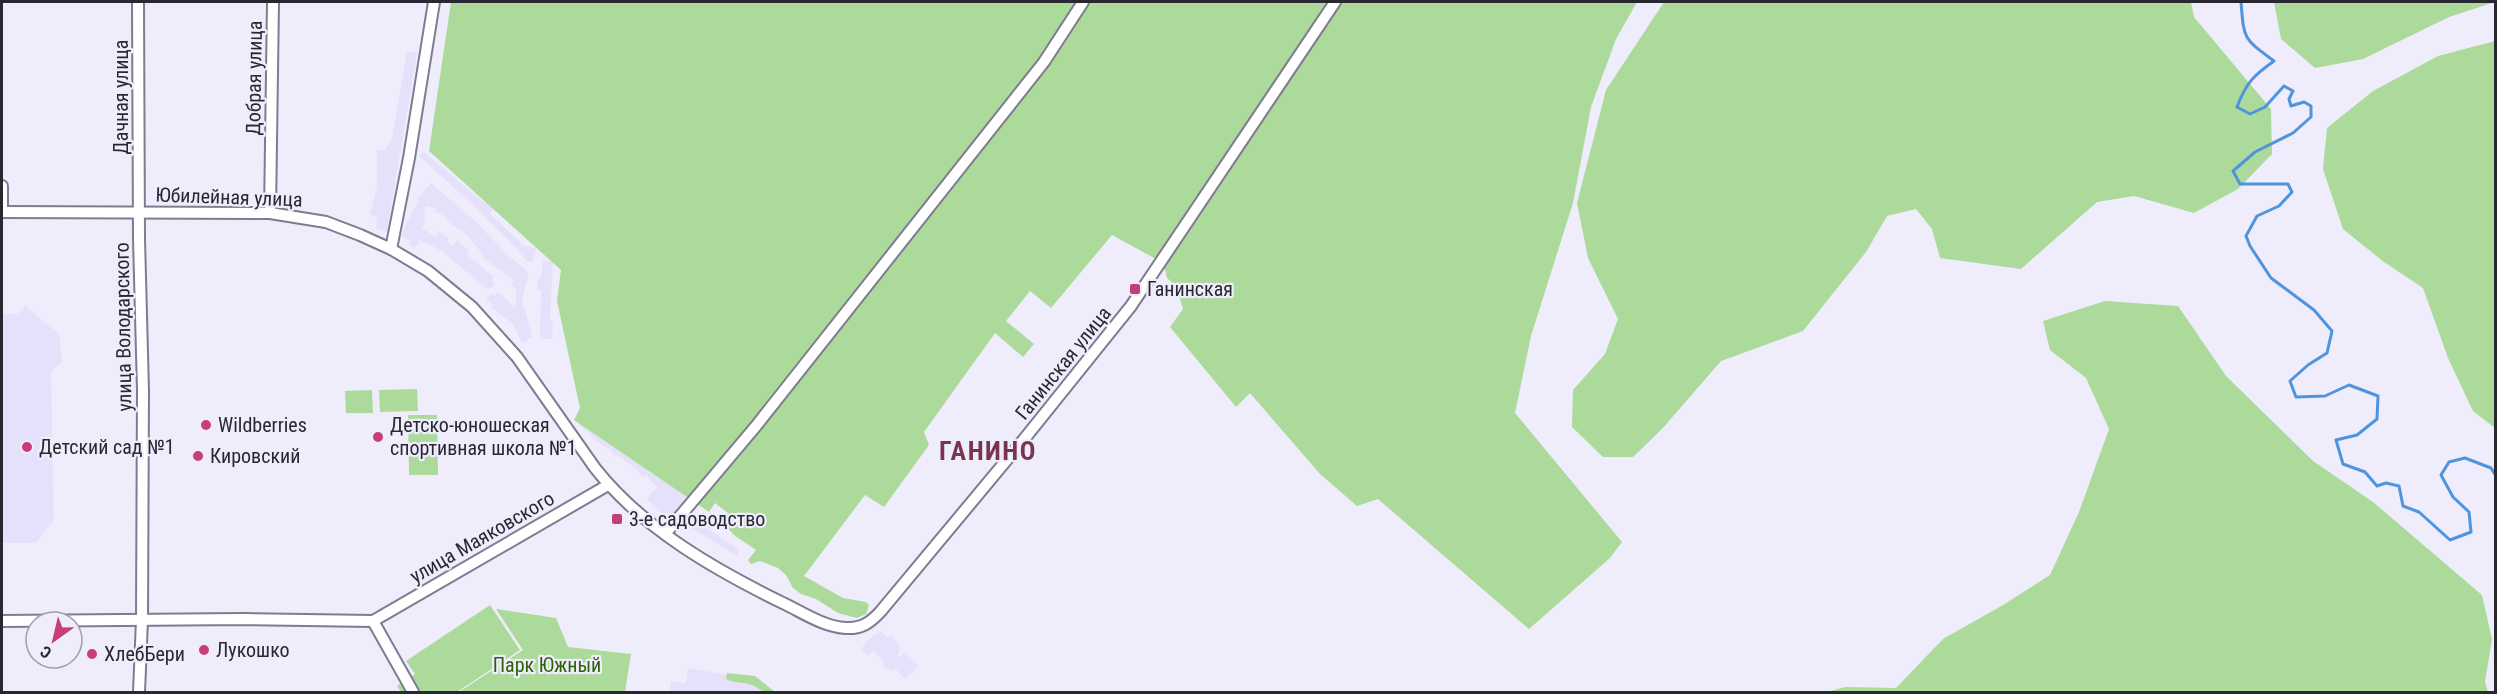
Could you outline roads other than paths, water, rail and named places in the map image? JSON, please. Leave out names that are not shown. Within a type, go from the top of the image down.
[{"type":"street","name":"Дачная улица","points":[[138,2],[139,212]]},
{"type":"street","name":"Добрая улица","points":[[270,213],[273,2]]},
{"type":"street","points":[[391,249],[404,189],[434,2]]},
{"type":"street","points":[[665,534],[756,426],[1044,62],[1083,2]]},
{"type":"street","name":"Ганинская улица","points":[[873,620],[1081,370],[1161,263],[1335,2]]},
{"type":"street","points":[[2,186],[2,212]]},
{"type":"street","name":"Юбилейная улица","points":[[2,212],[270,213],[326,222],[391,249],[443,281],[498,334],[517,357],[608,485],[665,534],[716,568],[822,622],[848,628],[862,626],[873,620]]},
{"type":"street","name":"улица Володарского","points":[[139,212],[143,392],[142,620],[139,693]]},
{"type":"street","name":"улица Маяковского","points":[[373,621],[608,485]]},
{"type":"street","points":[[2,621],[373,621],[412,693]]},
{"type":"waterway","points":[[2241,2],[2247,37],[2274,61],[2251,81],[2237,107],[2250,114],[2265,107],[2284,86],[2293,91],[2289,99],[2291,106],[2304,102],[2311,106],[2311,117],[2293,133],[2255,152],[2233,171],[2240,184],[2288,184],[2292,192],[2279,206],[2257,216],[2246,236],[2271,278],[2314,310],[2332,331],[2327,353],[2308,365],[2290,381],[2296,397],[2325,396],[2349,385],[2378,396],[2377,419],[2357,435],[2336,440],[2343,464],[2365,472],[2377,486],[2386,483],[2399,486],[2403,506],[2419,512],[2450,540],[2471,532],[2469,512],[2453,497],[2441,475],[2449,462],[2465,458],[2491,468],[2496,476]]},
{"type":"place","name":"Ганинская","points":[[1135,289]]},
{"type":"place","name":"Wildberries","points":[[206,425]]},
{"type":"place","name":"Детско-юношеская спортивная школа №1","points":[[378,437]]},
{"type":"place","name":"Детский сад №1","points":[[27,447]]},
{"type":"place","name":"Кировский","points":[[198,456]]},
{"type":"place","name":"3-е садоводство","points":[[617,519]]},
{"type":"place","name":"Лукошко","points":[[204,650]]},
{"type":"place","name":"ХлебБери","points":[[92,654]]},
{"type":"district","name":"ГАНИНО","points":[[988,451]]},
{"type":"park label","name":"Парк Южный","points":[[547,665]]}]
